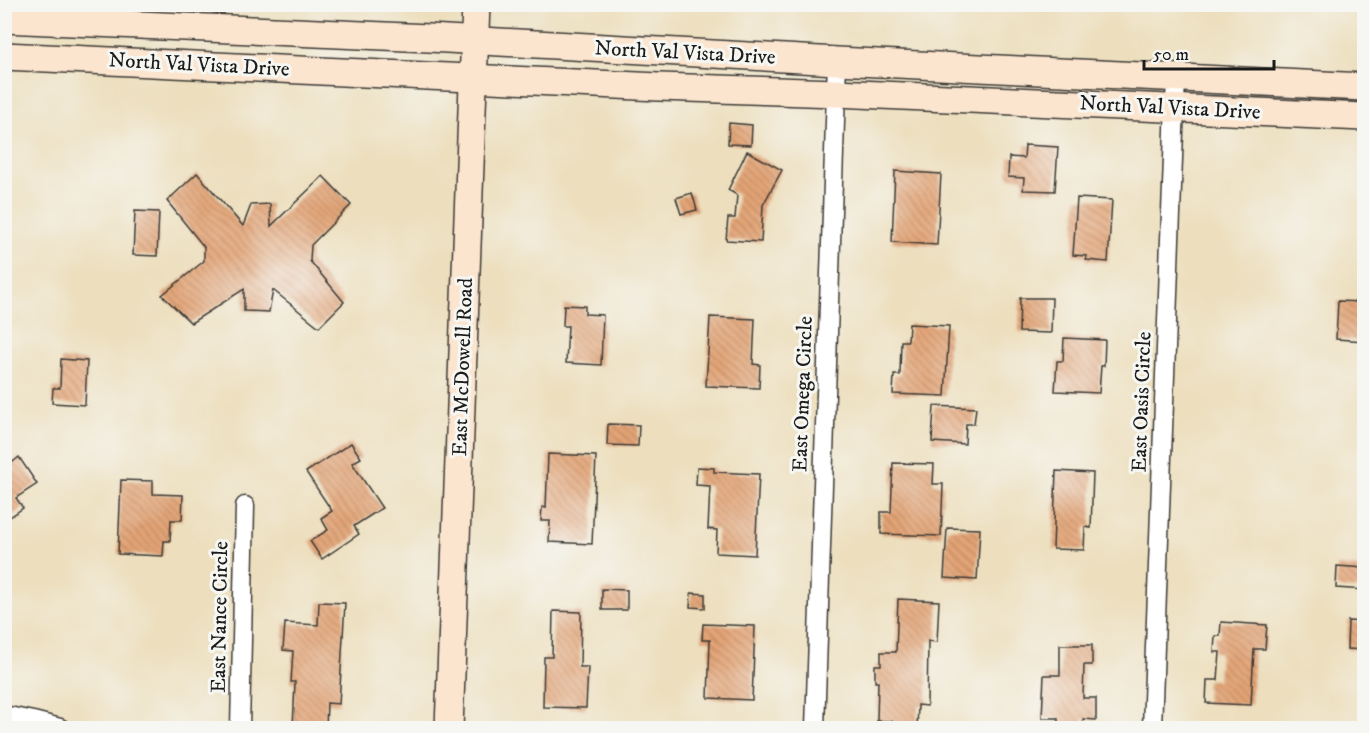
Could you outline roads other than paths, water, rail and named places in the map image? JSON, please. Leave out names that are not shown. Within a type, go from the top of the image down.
[{"type":"main road","name":"East McDowell Road","points":[[449,729],[476,4]]},
{"type":"main road","name":"North Val Vista Drive","points":[[4,19],[1365,87]]},
{"type":"main road","points":[[63,58],[64,22]]},
{"type":"main road","name":"North Val Vista Drive","points":[[4,56],[1365,117]]},
{"type":"street","name":"East Omega Circle","points":[[815,729],[837,61]]},
{"type":"street","name":"East Oasis Circle","points":[[1152,729],[1176,77]]},
{"type":"street","name":"East Nance Circle","points":[[240,729],[245,506]]},
{"type":"street","points":[[4,715],[60,729]]}]
